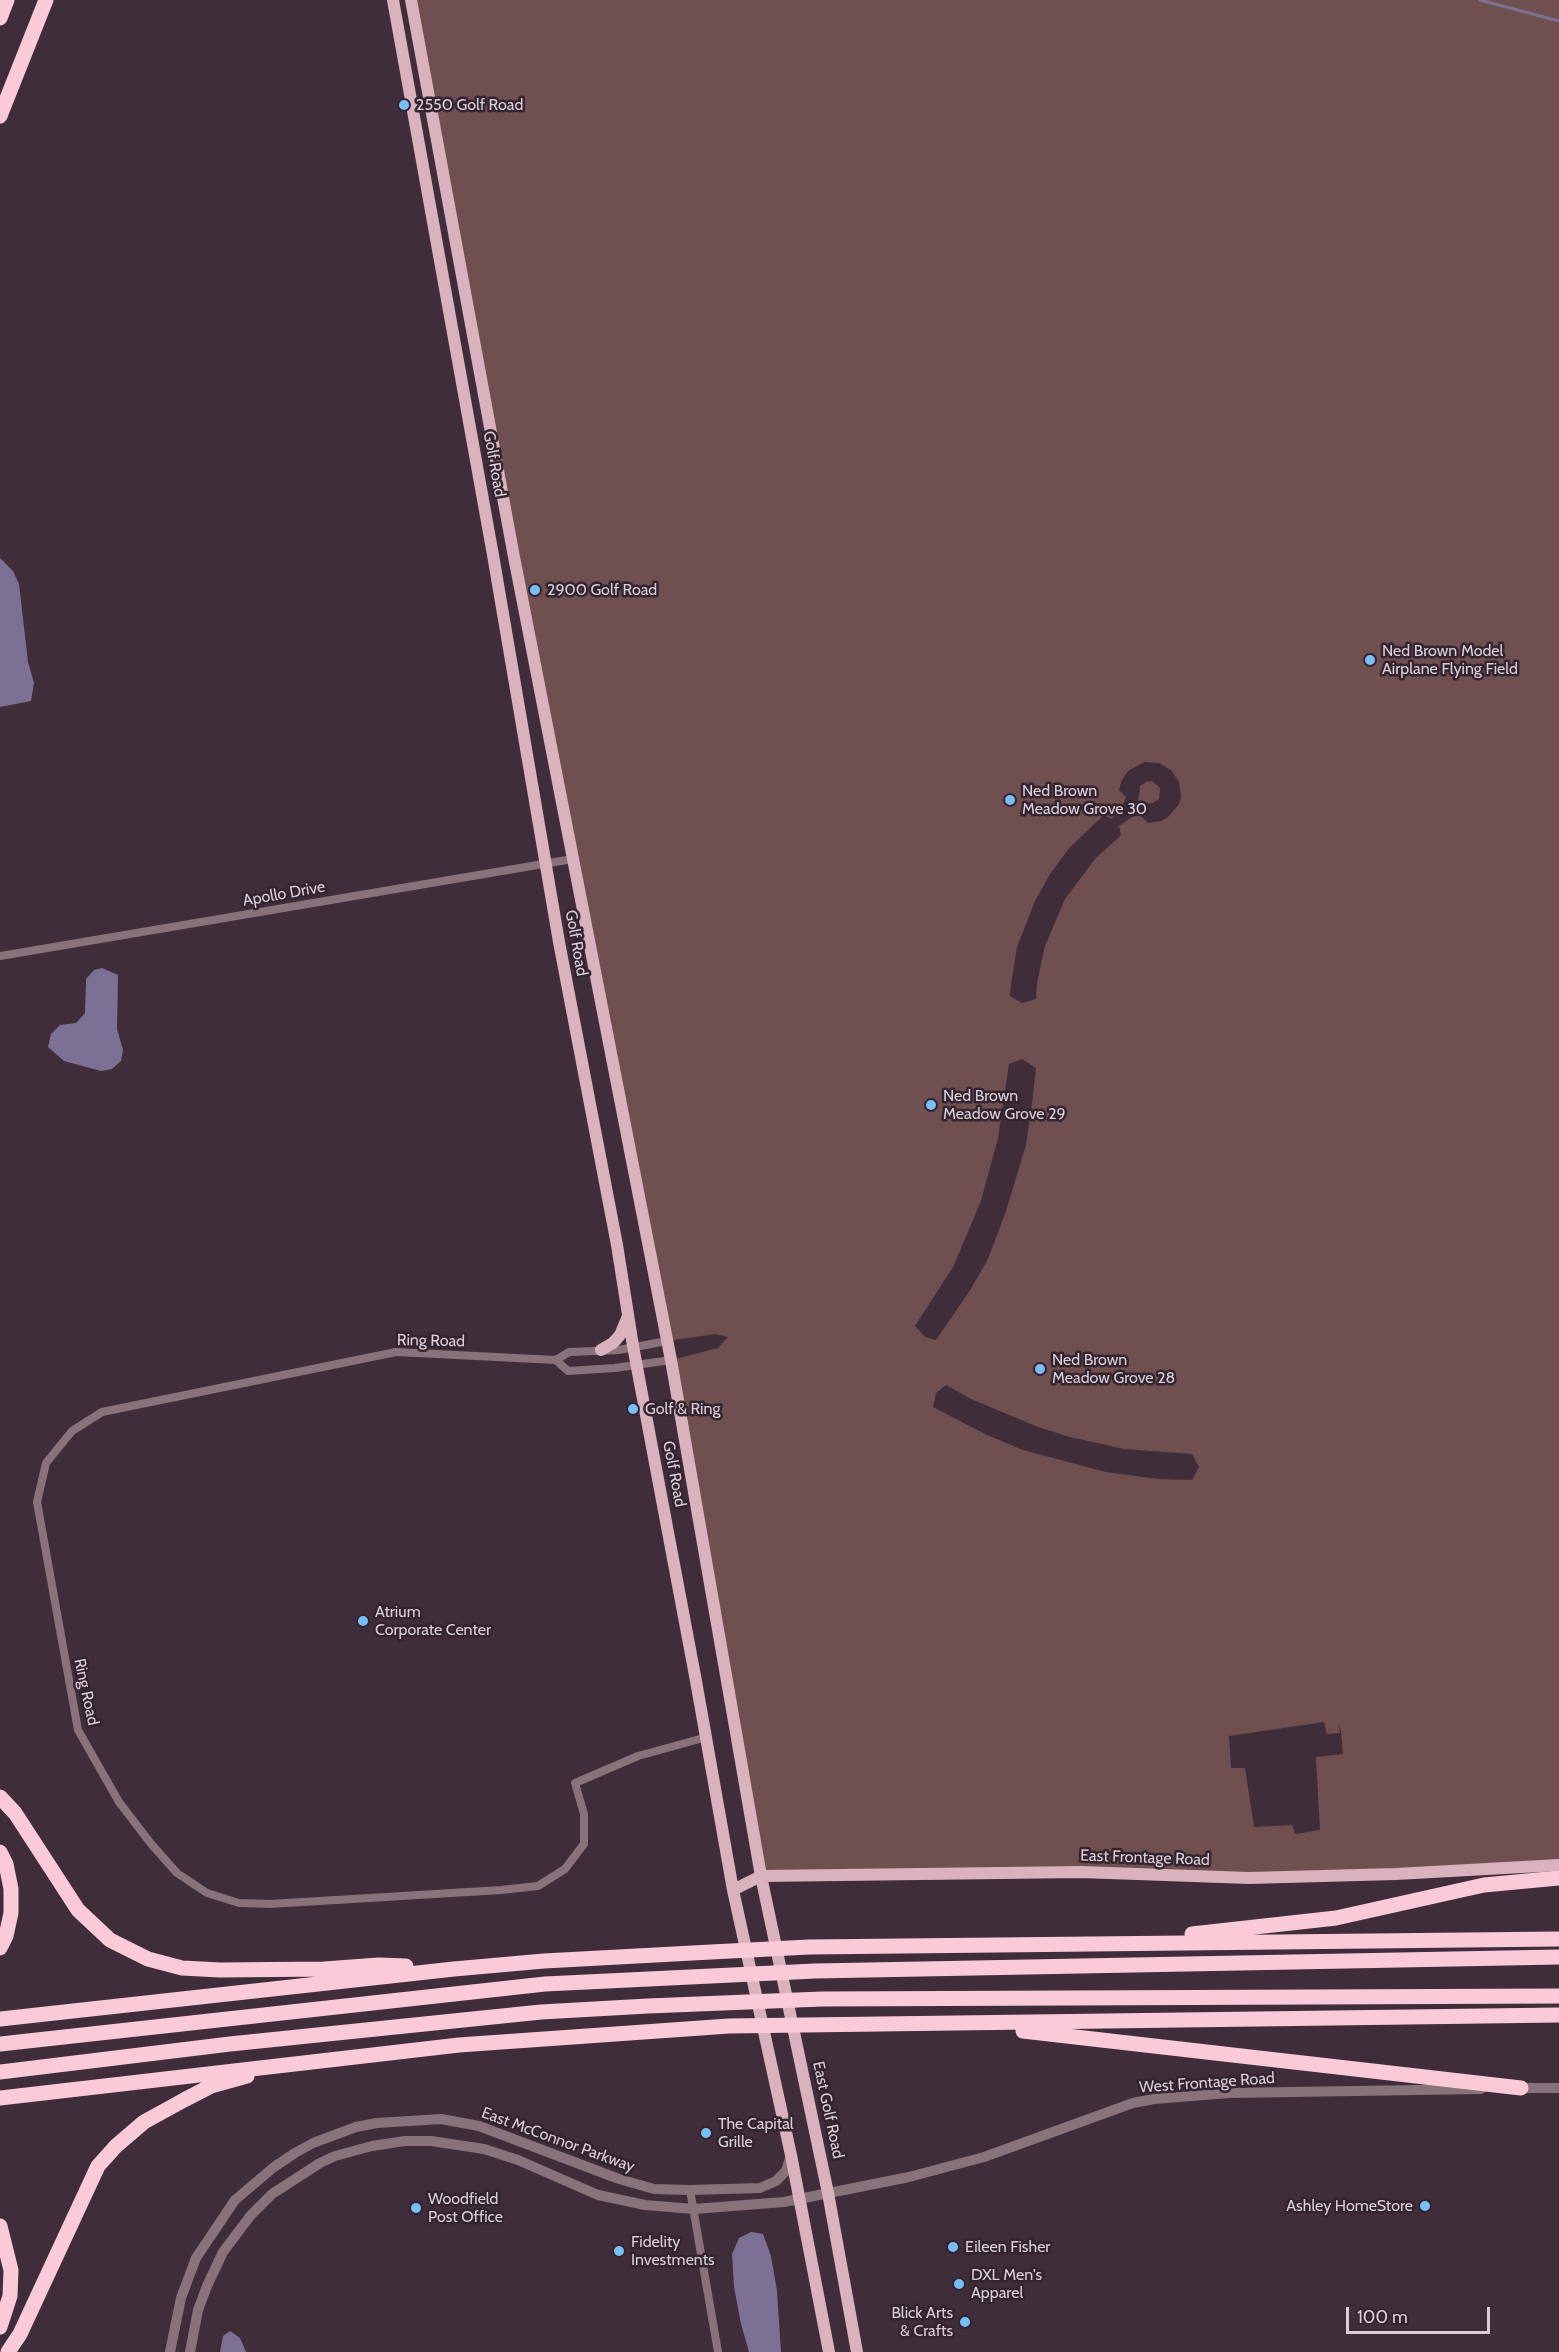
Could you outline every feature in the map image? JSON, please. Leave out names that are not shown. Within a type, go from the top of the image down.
[{"type":"highway","points":[[0,18],[7,0]]},
{"type":"highway","points":[[0,116],[46,0]]},
{"type":"highway","points":[[0,1797],[15,1813],[78,1910],[110,1940],[148,1959],[182,1968],[219,1970],[324,1970],[379,1965],[454,1969]]},
{"type":"highway","points":[[0,1852],[6,1864],[12,1889],[11,1913],[6,1936],[0,1948]]},
{"type":"highway","points":[[1112,1943],[1336,1918],[1484,1885],[1559,1878]]},
{"type":"highway","points":[[0,2019],[544,1960],[809,1947],[1559,1939]]},
{"type":"highway","points":[[0,2044],[545,1984],[815,1971],[1559,1957]]},
{"type":"highway","points":[[0,2072],[230,2044],[541,2012],[722,2003],[822,1999],[1559,1996]]},
{"type":"highway","points":[[0,2098],[459,2045],[729,2026],[1559,2015]]},
{"type":"highway","points":[[948,2024],[1072,2036],[1521,2088]]},
{"type":"highway","points":[[8,2352],[20,2334],[50,2272],[78,2205],[98,2166],[116,2146],[144,2122],[211,2086],[299,2062]]},
{"type":"highway","points":[[0,2226],[11,2270],[10,2296],[0,2327]]},
{"type":"main road","name":"Golf Road","points":[[393,0],[546,864],[633,1346],[707,1737],[733,1890]]},
{"type":"main road","name":"Golf Road","points":[[411,0],[573,859],[671,1360],[761,1876]]},
{"type":"main road","points":[[601,1350],[613,1343],[620,1335],[628,1315]]},
{"type":"main road","name":"East Frontage Road","points":[[733,1890],[761,1876],[1081,1872],[1260,1878],[1396,1874],[1559,1865]]},
{"type":"main road","name":"East Golf Road","points":[[761,1876],[828,2193],[857,2352]]},
{"type":"main road","points":[[733,1890],[800,2198],[829,2352]]},
{"type":"street","name":"Apollo Drive","points":[[0,956],[573,859]]},
{"type":"street","name":"Ring Road","points":[[667,1341],[619,1350],[569,1352],[556,1360],[396,1352],[102,1412],[72,1431],[46,1463],[37,1502],[78,1730],[119,1802],[152,1845],[177,1873],[207,1893],[239,1903],[270,1904],[538,1886],[565,1869],[584,1844],[584,1814],[574,1783],[638,1756],[707,1737]]},
{"type":"street","name":"Ring Road","points":[[556,1360],[568,1371],[637,1366],[671,1360]]},
{"type":"street","name":"West Frontage Road","points":[[800,2198],[909,2177],[984,2157],[1133,2103],[1154,2099],[1229,2093],[1559,2088]]},
{"type":"street","name":"East McConnor Parkway","points":[[170,2352],[181,2298],[196,2258],[235,2200],[274,2167],[295,2153],[356,2127],[377,2123],[441,2119],[479,2126],[619,2179],[654,2188],[690,2190],[760,2188],[776,2181],[786,2171],[791,2155]]},
{"type":"street","name":"East McConnor Parkway","points":[[190,2352],[198,2310],[223,2252],[251,2215],[272,2194],[320,2163],[335,2156],[372,2146],[405,2141],[459,2144],[484,2149],[518,2160],[598,2195],[645,2205],[694,2209],[776,2204],[800,2198]]},
{"type":"street","points":[[690,2190],[718,2352]]},
{"type":"shaded area","points":[[411,0],[1559,0],[1559,1864],[1380,1875],[761,1876],[671,1360],[718,1348],[728,1337],[715,1334],[667,1341]],"holes":[[[1144,762],[1159,763],[1171,770],[1179,782],[1181,797],[1179,804],[1168,817],[1161,821],[1148,823],[1140,815],[1132,817],[1119,826],[1121,835],[1095,859],[1065,899],[1045,946],[1036,999],[1022,1003],[1010,996],[1011,984],[1017,947],[1035,901],[1050,874],[1070,847],[1104,815],[1112,819],[1121,809],[1126,797],[1119,790],[1128,771]],[[1022,1059],[1036,1068],[1026,1145],[1006,1211],[988,1259],[969,1292],[936,1340],[925,1337],[915,1326],[953,1267],[981,1201],[998,1138],[1009,1064]],[[946,1385],[971,1399],[1038,1427],[1070,1437],[1124,1449],[1192,1454],[1199,1467],[1192,1480],[1158,1479],[1106,1472],[1023,1450],[987,1435],[933,1407],[936,1393]],[[1324,1722],[1327,1734],[1340,1733],[1338,1722],[1341,1731],[1343,1754],[1316,1757],[1320,1830],[1295,1834],[1292,1825],[1254,1827],[1245,1768],[1231,1768],[1229,1736]]]},
{"type":"shaded area","points":[[0,558],[13,571],[19,584],[28,662],[34,683],[31,701],[0,707]]},
{"type":"shaded area","points":[[1152,781],[1160,788],[1159,799],[1153,803],[1138,804],[1140,786]]},
{"type":"shaded area","points":[[102,968],[118,975],[117,1029],[123,1050],[121,1061],[112,1069],[101,1071],[64,1061],[48,1047],[51,1034],[60,1025],[76,1023],[85,1013],[86,979],[94,970]]},
{"type":"shaded area","points":[[751,2232],[763,2234],[771,2256],[777,2291],[781,2352],[749,2352],[741,2324],[734,2287],[732,2254],[739,2238]]},
{"type":"shaded area","points":[[230,2331],[240,2338],[246,2352],[220,2352],[223,2336]]},
{"type":"waterway","points":[[1480,0],[1559,21]]},
{"type":"place","name":"2550 Golf Road","points":[[404,105]]},
{"type":"place","name":"2900 Golf Road","points":[[535,590]]},
{"type":"place","name":"Ned Brown Model Airplane Flying Field","points":[[1370,660]]},
{"type":"place","name":"Ned Brown Meadow Grove 30","points":[[1010,800]]},
{"type":"place","name":"Ned Brown Meadow Grove 29","points":[[931,1105]]},
{"type":"place","name":"Ned Brown Meadow Grove 28","points":[[1040,1369]]},
{"type":"place","name":"Golf & Ring","points":[[633,1409]]},
{"type":"place","name":"Atrium Corporate Center","points":[[363,1621]]},
{"type":"place","name":"The Capital Grille","points":[[706,2133]]},
{"type":"place","name":"Ashley HomeStore","points":[[1425,2206]]},
{"type":"place","name":"Woodfield Post Office","points":[[416,2208]]},
{"type":"place","name":"Eileen Fisher","points":[[953,2247]]},
{"type":"place","name":"Fidelity Investments","points":[[619,2251]]},
{"type":"place","name":"DXL Men's Apparel","points":[[959,2284]]},
{"type":"place","name":"Blick Arts & Crafts","points":[[965,2322]]}]
